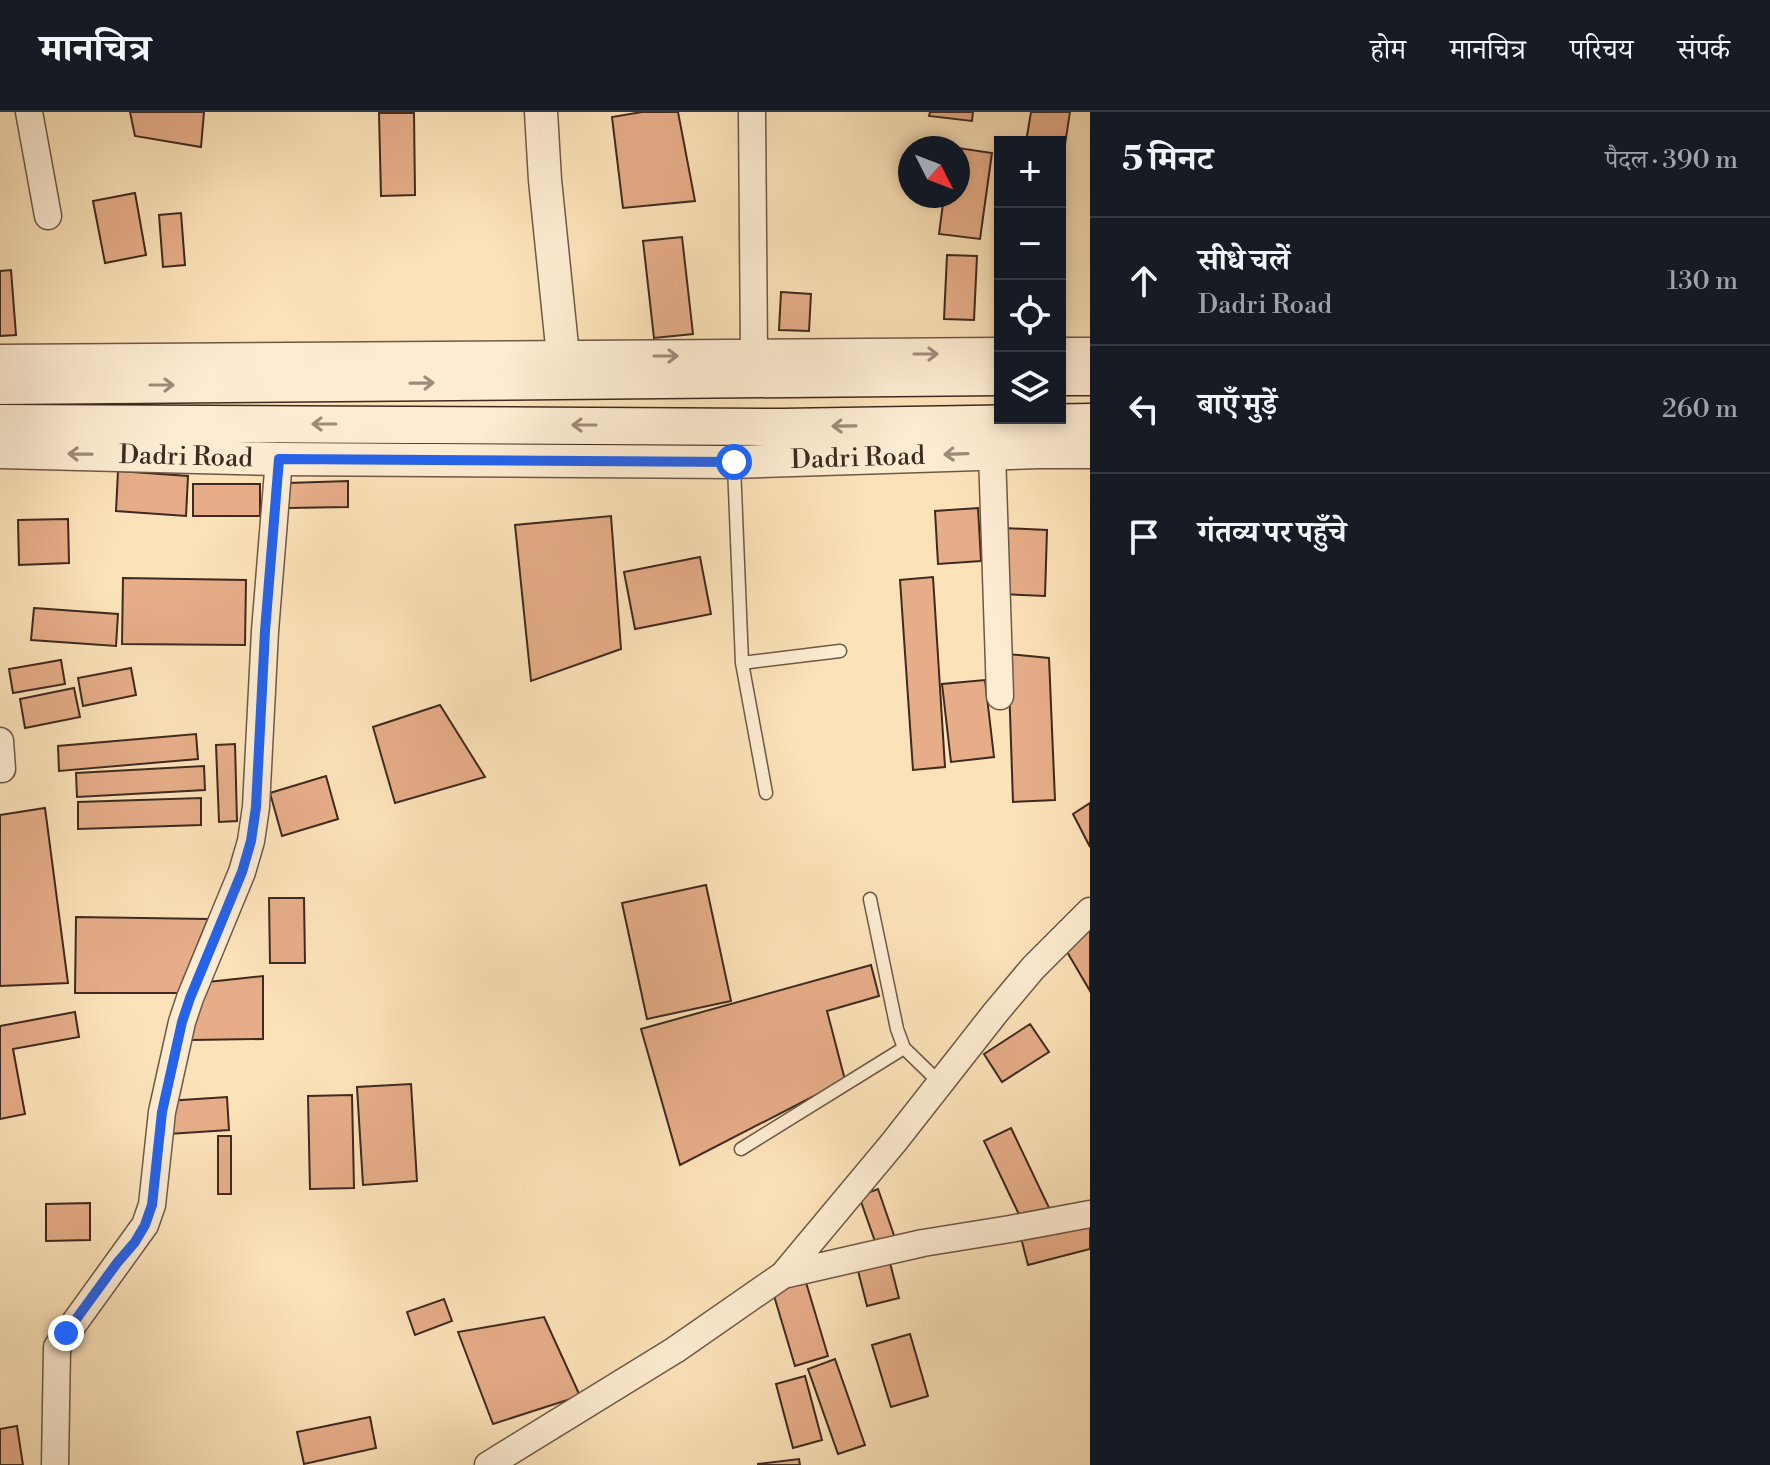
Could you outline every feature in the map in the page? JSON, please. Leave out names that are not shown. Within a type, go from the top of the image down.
[{"type":"main road","points":[[0,386],[994,377]]},
{"type":"main road","points":[[1066,377],[1090,377]]},
{"type":"main road","points":[[0,423],[782,427],[1090,422]]},
{"type":"street","points":[[29,112],[48,216]]},
{"type":"street","points":[[541,112],[563,356]]},
{"type":"street","points":[[752,112],[754,355]]},
{"type":"street","points":[[0,361],[994,354]]},
{"type":"street","points":[[1066,354],[1090,354]]},
{"type":"street","name":"Dadri Road","points":[[0,452],[279,459],[734,462],[1090,452]]},
{"type":"street","points":[[992,453],[1000,696]]},
{"type":"street","points":[[55,1465],[57,1347],[145,1225],[152,1205],[162,1112],[182,1022],[242,872],[251,841],[256,807],[265,631],[279,459]]},
{"type":"street","points":[[0,741],[2,769]]},
{"type":"street","points":[[488,1465],[675,1350],[783,1275],[1033,968],[1090,911]]},
{"type":"street","points":[[783,1275],[923,1243],[1090,1214]]},
{"type":"lane","points":[[734,462],[742,663],[766,793]]},
{"type":"lane","points":[[742,663],[840,651]]},
{"type":"lane","points":[[870,899],[897,1029],[904,1048],[940,1083]]},
{"type":"lane","points":[[741,1149],[904,1048]]},
{"type":"building","points":[[130,112],[204,112],[201,147],[135,136]]},
{"type":"building","points":[[642,112],[678,112],[695,201],[623,208],[612,117]]},
{"type":"building","points":[[930,112],[973,112],[972,121],[929,116]]},
{"type":"building","points":[[1031,112],[1070,112],[1066,138],[1027,136]]},
{"type":"building","points":[[379,113],[414,113],[415,195],[381,196]]},
{"type":"building","points":[[970,150],[992,153],[980,239],[939,234],[942,208],[970,208]]},
{"type":"building","points":[[135,193],[146,255],[105,263],[93,201]]},
{"type":"building","points":[[181,213],[185,265],[163,267],[159,215]]},
{"type":"building","points":[[682,237],[693,334],[654,338],[643,241]]},
{"type":"building","points":[[947,255],[977,256],[974,320],[944,319]]},
{"type":"building","points":[[11,270],[16,335],[0,336],[0,271]]},
{"type":"building","points":[[781,292],[811,294],[809,331],[779,330]]},
{"type":"building","points":[[118,471],[188,476],[186,516],[116,511]]},
{"type":"building","points":[[348,481],[348,507],[288,508],[288,483]]},
{"type":"building","points":[[193,484],[260,484],[260,516],[193,516]]},
{"type":"building","points":[[978,508],[981,561],[938,564],[935,511]]},
{"type":"building","points":[[611,516],[621,649],[531,681],[515,525]]},
{"type":"building","points":[[68,519],[69,563],[19,565],[18,520]]},
{"type":"building","points":[[1004,528],[1047,530],[1045,596],[1002,594]]},
{"type":"building","points":[[700,557],[711,614],[635,629],[624,572]]},
{"type":"building","points":[[933,577],[945,767],[913,770],[900,580]]},
{"type":"building","points":[[123,578],[246,580],[245,645],[122,644]]},
{"type":"building","points":[[34,608],[118,614],[116,646],[31,640]]},
{"type":"building","points":[[1008,654],[1049,658],[1055,800],[1013,802]]},
{"type":"building","points":[[61,660],[65,684],[13,693],[9,669]]},
{"type":"building","points":[[131,668],[136,695],[83,706],[78,678]]},
{"type":"building","points":[[985,680],[994,757],[951,762],[942,684]]},
{"type":"building","points":[[74,688],[80,717],[25,728],[20,699]]},
{"type":"building","points":[[440,705],[485,777],[395,803],[373,727]]},
{"type":"building","points":[[196,734],[198,759],[59,771],[58,746]]},
{"type":"building","points":[[235,744],[237,821],[219,822],[216,745]]},
{"type":"building","points":[[204,766],[205,790],[77,797],[76,773]]},
{"type":"building","points":[[326,776],[338,819],[282,836],[270,793]]},
{"type":"building","points":[[201,798],[201,825],[78,829],[78,802]]},
{"type":"building","points":[[1090,803],[1090,847],[1073,814]]},
{"type":"building","points":[[45,808],[68,983],[0,986],[0,815]]},
{"type":"building","points":[[706,885],[731,1001],[647,1019],[622,903]]},
{"type":"building","points":[[269,898],[304,898],[305,963],[270,963]]},
{"type":"building","points":[[76,917],[208,919],[178,993],[75,993]]},
{"type":"building","points":[[1090,919],[1090,991],[1063,945]]},
{"type":"building","points":[[871,965],[879,996],[827,1011],[845,1080],[680,1165],[641,1029]]},
{"type":"building","points":[[263,976],[263,1039],[191,1040],[199,983]]},
{"type":"building","points":[[75,1012],[79,1037],[13,1049],[25,1114],[0,1119],[0,1026]]},
{"type":"building","points":[[1030,1024],[1049,1052],[1002,1082],[984,1054]]},
{"type":"building","points":[[411,1084],[417,1181],[363,1185],[357,1087]]},
{"type":"building","points":[[352,1095],[354,1188],[310,1189],[308,1096]]},
{"type":"building","points":[[227,1097],[229,1130],[169,1134],[167,1101]]},
{"type":"building","points":[[1011,1128],[1052,1214],[1025,1227],[984,1141]]},
{"type":"building","points":[[218,1136],[231,1136],[231,1194],[218,1194]]},
{"type":"building","points":[[878,1189],[896,1241],[877,1247],[859,1196]]},
{"type":"building","points":[[90,1203],[90,1240],[46,1241],[46,1204]]},
{"type":"building","points":[[1090,1216],[1090,1249],[1028,1265],[1020,1234]]},
{"type":"building","points":[[888,1255],[899,1298],[867,1306],[856,1263]]},
{"type":"building","points":[[805,1279],[828,1356],[795,1366],[772,1289]]},
{"type":"building","points":[[444,1299],[452,1321],[415,1335],[407,1312]]},
{"type":"building","points":[[544,1317],[580,1396],[493,1424],[458,1332]]},
{"type":"building","points":[[910,1334],[928,1396],[891,1407],[872,1345]]},
{"type":"building","points":[[835,1359],[865,1445],[838,1454],[808,1369]]},
{"type":"building","points":[[805,1376],[822,1440],[793,1448],[776,1384]]},
{"type":"building","points":[[370,1417],[376,1448],[304,1464],[297,1432]]},
{"type":"building","points":[[17,1426],[23,1465],[0,1465],[0,1429]]},
{"type":"building","points":[[799,1459],[800,1465],[758,1465],[758,1464]]},
{"type":"route","points":[[66,1333],[145,1225],[152,1205],[162,1112],[182,1022],[242,872],[251,841],[256,807],[265,631],[279,459],[734,462]]}]
